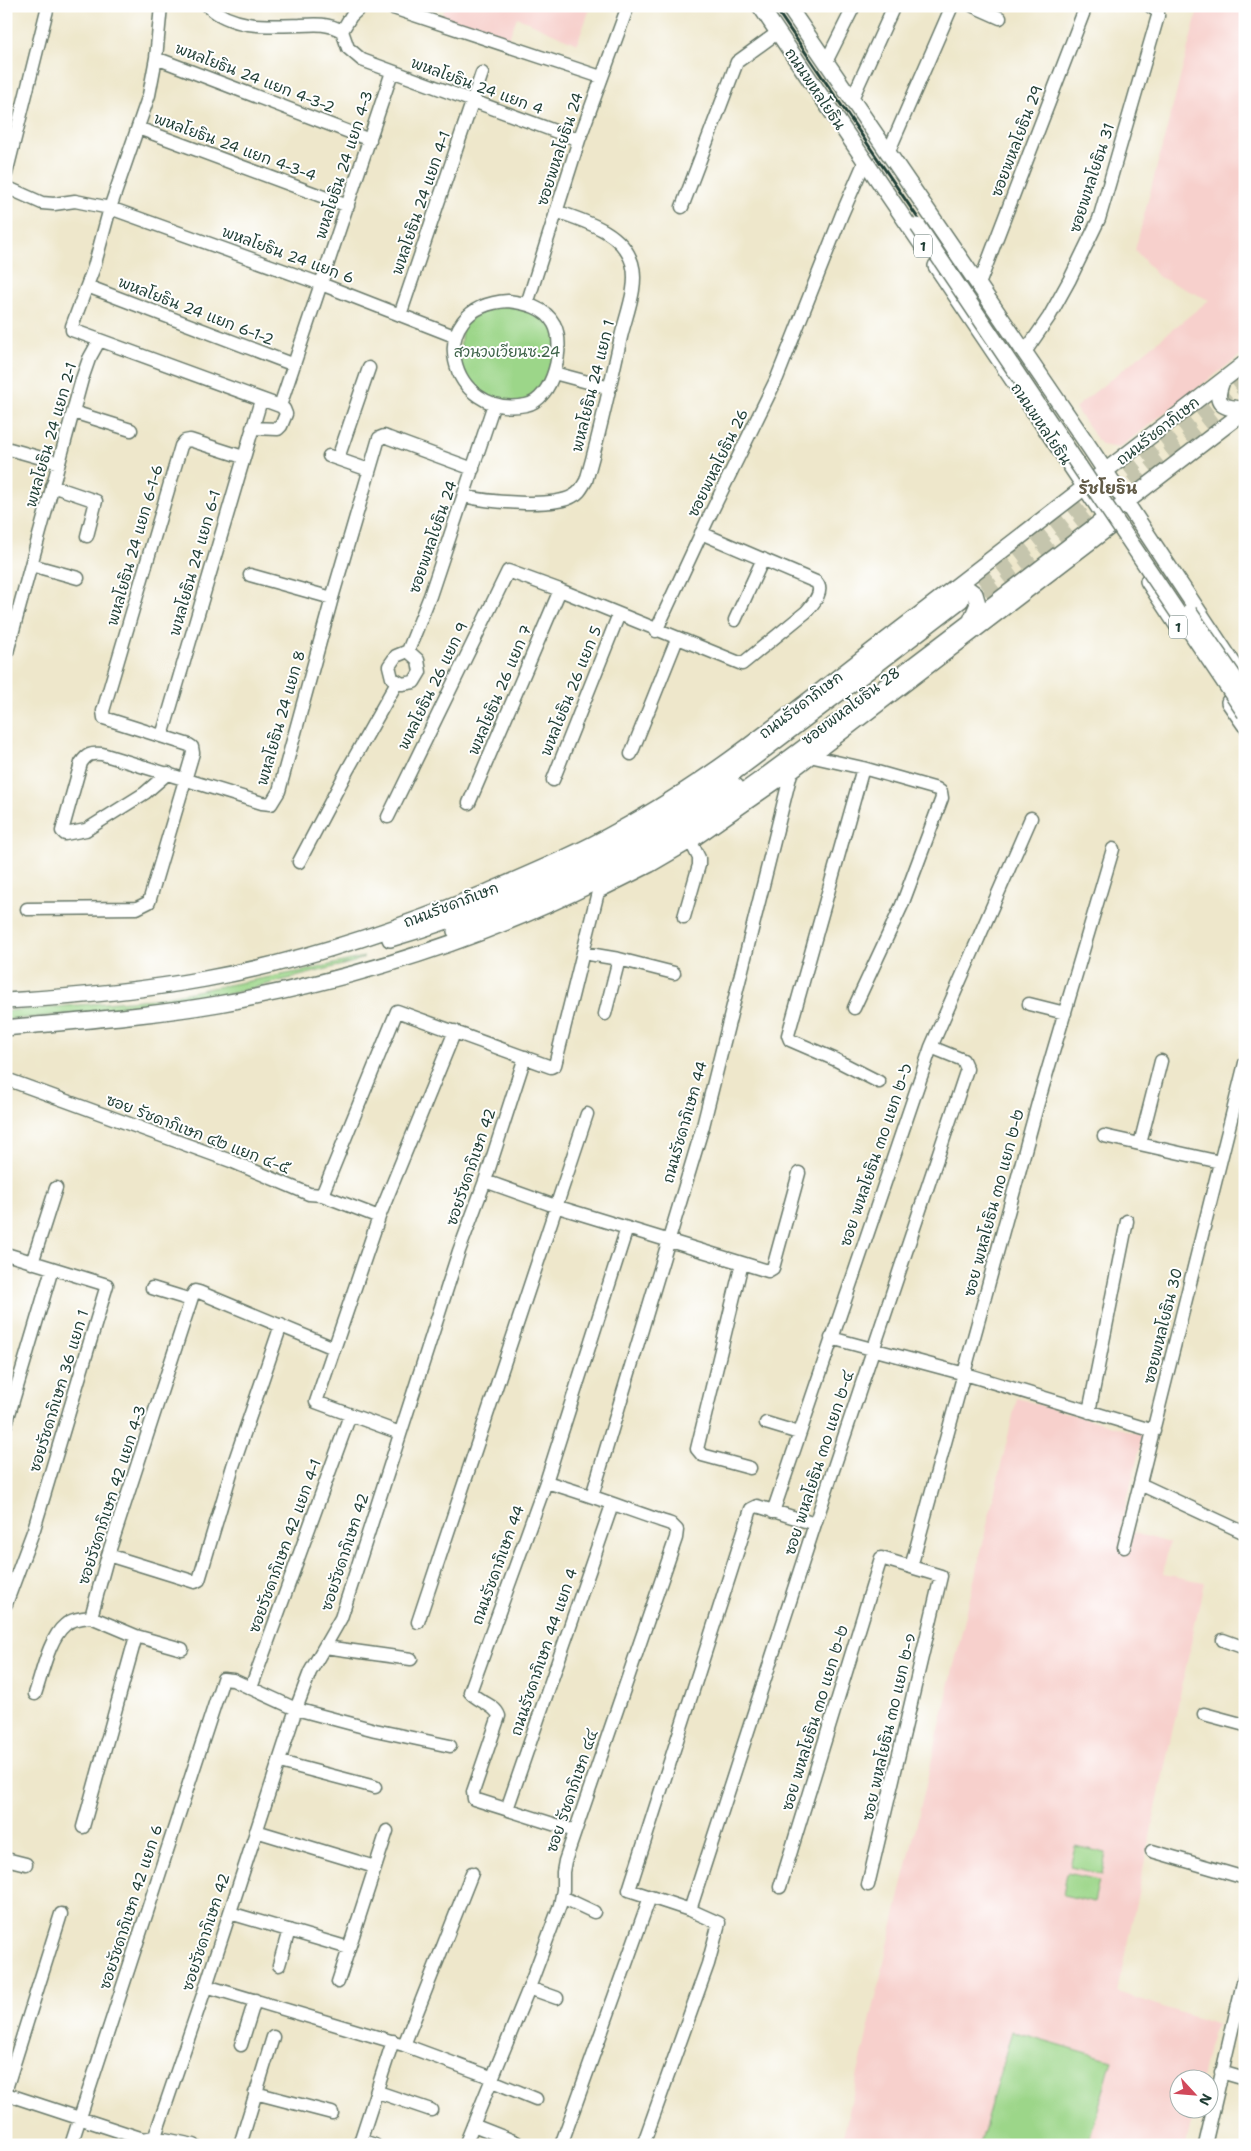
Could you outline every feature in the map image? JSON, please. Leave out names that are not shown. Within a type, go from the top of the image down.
[{"type":"main road","name":"ถนนพหลโยธิน","points":[[760,6],[1245,725]]},
{"type":"main road","name":"ถนนพหลโยธิน","points":[[788,6],[978,287],[1025,352],[1245,680]]},
{"type":"main road","name":"ถนนพหลโยธิน","points":[[879,140],[886,161],[921,224],[1245,713]]},
{"type":"main road","name":"ถนนพหลโยธิน","points":[[869,166],[888,182],[921,224],[1245,694]]},
{"type":"main road","name":"ถนนรัชดาภิเษก","points":[[6,1028],[218,1004],[314,984],[384,965],[450,943],[596,888],[712,815],[796,753],[962,606],[1084,488],[1245,363]]},
{"type":"main road","points":[[1222,381],[1217,395],[1220,402],[1226,408],[1245,410]]},
{"type":"main road","name":"ถนนรัชดาภิเษก","points":[[6,1001],[165,986],[305,957],[463,902],[554,863],[621,830],[687,789],[760,737],[962,606],[1109,523],[1126,502],[1245,410]]},
{"type":"main road","points":[[1050,437],[1067,432],[1072,423]]},
{"type":"main road","points":[[1155,592],[1164,578],[1174,576]]},
{"type":"main road","name":"ถนนรัชดาภิเษก","points":[[314,984],[504,911],[628,853],[707,805],[755,772],[962,606]]},
{"type":"street","points":[[6,174],[48,6]]},
{"type":"street","points":[[161,6],[154,77],[72,330],[278,405]]},
{"type":"street","points":[[208,6],[227,18],[251,25],[327,24],[342,30],[351,16],[362,6]]},
{"type":"street","points":[[386,6],[600,77]]},
{"type":"street","name":"ซอยพหลโยธิน 24","points":[[526,304],[600,77],[628,6]]},
{"type":"street","points":[[826,62],[854,6]]},
{"type":"street","points":[[851,101],[894,6]]},
{"type":"street","points":[[888,153],[952,6]]},
{"type":"street","points":[[973,6],[1000,18]]},
{"type":"street","name":"ซอยพหลโยธิน 29","points":[[978,287],[1086,6]]},
{"type":"street","name":"ซอยพหลโยธิน 31","points":[[1025,352],[1049,317],[1099,220],[1158,16],[1158,12],[1150,6]]},
{"type":"street","name":"พหลโยธิน 24 แยก 4","points":[[342,30],[352,54],[392,72],[579,140]]},
{"type":"street","points":[[682,207],[737,62],[777,33]]},
{"type":"street","name":"พหลโยธิน 24 แยก 4-3-2","points":[[156,58],[370,140]]},
{"type":"street","name":"พหลโยธิน 24 แยก 4-3","points":[[252,428],[278,429],[286,414],[284,409],[278,405],[294,365],[392,72]]},
{"type":"street","name":"พหลโยธิน 24 แยก 4-1","points":[[400,315],[482,73]]},
{"type":"street","name":"พหลโยธิน 24 แยก 4-3-4","points":[[138,128],[348,206]]},
{"type":"street","name":"ซอยพหลโยธิน 26","points":[[656,630],[778,378],[842,214],[869,166]]},
{"type":"street","name":"พหลโยธิน 24 แยก 6","points":[[6,187],[42,203],[54,204],[75,201],[110,208],[321,284],[454,336]]},
{"type":"street","name":"พหลโยธิน 24 แยก 1","points":[[464,496],[474,499],[536,503],[573,497],[580,492],[586,481],[610,388],[634,274],[632,263],[626,251],[610,234],[591,223],[556,211]]},
{"type":"street","name":"พหลโยธิน 24 แยก 6-1-2","points":[[87,286],[294,365]]},
{"type":"street","points":[[498,302],[526,304],[549,317],[556,328],[558,354],[554,373],[545,392],[534,403],[516,406],[494,404],[470,389],[461,377],[454,357],[454,336],[467,318],[482,306],[498,302]]},
{"type":"street","name":"พหลโยธิน 24 แยก 2-1","points":[[6,656],[85,369],[99,341]]},
{"type":"street","points":[[369,368],[334,457],[369,470]]},
{"type":"street","points":[[554,373],[610,388]]},
{"type":"street","name":"พหลโยธิน 24 แยก 6-1","points":[[162,736],[260,400]]},
{"type":"street","name":"ซอยพหลโยธิน 24","points":[[397,682],[392,678],[390,666],[396,656],[408,651],[430,596],[494,404]]},
{"type":"street","points":[[73,412],[131,430]]},
{"type":"street","name":"พหลโยธิน 24 แยก 8","points":[[168,774],[145,793],[97,824],[77,833],[65,834],[62,831],[81,763],[86,756],[92,753],[102,754],[185,778],[262,803],[271,804],[279,791],[332,598],[379,438],[384,436],[473,469]]},
{"type":"street","name":"พหลโยธิน 24 แยก 6-1-6","points":[[162,736],[104,718],[103,711],[181,446],[184,441],[190,440],[243,457]]},
{"type":"street","points":[[6,448],[58,463]]},
{"type":"street","points":[[52,486],[96,502],[87,536]]},
{"type":"street","name":"ซอยพหลโยธิน 28","points":[[596,888],[650,866],[691,842],[793,771],[1109,523]]},
{"type":"street","points":[[560,590],[742,664],[806,612],[820,590],[816,582],[701,534]]},
{"type":"street","points":[[735,620],[764,559]]},
{"type":"street","points":[[31,565],[78,578]]},
{"type":"street","name":"พหลโยธิน 26 แยก 9","points":[[388,817],[508,571],[560,590]]},
{"type":"street","points":[[250,575],[332,598]]},
{"type":"street","name":"พหลโยธิน 26 แยก 7","points":[[469,804],[560,590]]},
{"type":"street","name":"พหลโยธิน 26 แยก 5","points":[[553,780],[619,614]]},
{"type":"street","points":[[631,754],[677,639]]},
{"type":"street","points":[[300,862],[348,769],[397,682],[402,684],[414,682],[420,672],[418,660],[408,651]]},
{"type":"street","points":[[27,909],[137,908],[144,906],[152,896],[193,753],[192,747],[162,736]]},
{"type":"street","points":[[796,753],[863,768],[937,789],[941,792],[942,798],[902,905],[854,1008]]},
{"type":"street","name":"ถนนรัชดาภิเษก 44","points":[[592,1496],[703,1126],[796,753]]},
{"type":"street","points":[[863,768],[788,1035],[790,1040],[834,1058],[879,1082]]},
{"type":"street","name":"ซอย พหลโยธิน ๓๐ แยก ๒-๖","points":[[773,1512],[931,1047],[1031,818]]},
{"type":"street","points":[[684,917],[699,865],[699,858],[691,842]]},
{"type":"street","name":"ซอย พหลโยธิน ๓๐ แยก ๒-๒","points":[[780,1888],[881,1558],[911,1566],[1036,1112],[1114,849]]},
{"type":"street","points":[[322,1195],[398,1011],[551,1067],[557,1062],[583,953],[596,888]]},
{"type":"street","points":[[583,953],[619,959],[674,973]]},
{"type":"street","points":[[606,1014],[619,959]]},
{"type":"street","points":[[1029,1004],[1065,1013]]},
{"type":"street","points":[[400,1433],[316,1402],[379,1217],[455,1031]]},
{"type":"street","name":"ซอย พหลโยธิน ๓๐ แยก ๒-๔","points":[[690,1910],[815,1524],[967,1070],[963,1060],[931,1047]]},
{"type":"street","name":"ซอยรัชดาภิเษก 42","points":[[153,2141],[206,1986],[296,1709],[310,1672],[341,1618],[459,1251],[485,1181],[525,1057]]},
{"type":"street","points":[[1140,1144],[1161,1061]]},
{"type":"street","name":"ซอยพหลโยธิน 30","points":[[1124,1547],[1245,1063]]},
{"type":"street","name":"ซอย รัชดาภิเษก ๔๒ แยก ๔-๕","points":[[6,1079],[231,1161],[309,1194],[322,1195],[379,1217]]},
{"type":"street","points":[[418,1622],[587,1114]]},
{"type":"street","points":[[1104,1136],[1220,1162]]},
{"type":"street","points":[[485,1181],[556,1206],[768,1271],[773,1268],[799,1173]]},
{"type":"street","points":[[32,1262],[56,1188]]},
{"type":"street","points":[[1089,1412],[1128,1221]]},
{"type":"street","name":"ถนนรัชดาภิเษก 44","points":[[575,1830],[479,1801],[473,1796],[499,1716],[494,1708],[470,1692],[546,1482],[627,1228]]},
{"type":"street","name":"ซอยรัชดาภิเษก 36 แยก 1","points":[[6,1254],[107,1286],[34,1529],[6,1604]]},
{"type":"street","points":[[742,1263],[697,1449],[702,1455],[750,1468]]},
{"type":"street","points":[[6,1424],[52,1269]]},
{"type":"street","points":[[152,1288],[191,1300],[195,1291],[199,1292],[334,1348]]},
{"type":"street","name":"ซอยรัชดาภิเษก 42 แยก 4-3","points":[[91,1617],[108,1556],[191,1300]]},
{"type":"street","points":[[108,1556],[195,1582],[199,1580],[233,1466],[281,1325]]},
{"type":"street","points":[[831,1338],[965,1374],[1154,1431]]},
{"type":"street","name":"ซอยรัชดาภิเษก 42 แยก 4-1","points":[[251,1688],[350,1415]]},
{"type":"street","points":[[766,1423],[799,1433]]},
{"type":"street","points":[[546,1482],[592,1496],[612,1505]]},
{"type":"street","points":[[1140,1484],[1245,1533]]},
{"type":"street","name":"ถนนรัชดาภิเษก 44 แยก 4","points":[[507,1809],[612,1505]]},
{"type":"street","name":"ซอย รัชดาภิเษก ๔๔","points":[[465,2145],[529,1988],[562,1897],[563,1872],[575,1830],[676,1538],[677,1530],[671,1524],[612,1505]]},
{"type":"street","points":[[643,2145],[708,1964],[719,1923],[690,1910],[629,1890],[751,1509],[756,1506],[815,1524]]},
{"type":"street","name":"ซอย พหลโยธิน ๓๐ แยก ๒-๑","points":[[868,1885],[941,1576],[911,1566]]},
{"type":"street","points":[[36,1694],[56,1635],[66,1623],[79,1618],[91,1617],[136,1636],[182,1648]]},
{"type":"street","points":[[83,1826],[136,1636]]},
{"type":"street","points":[[1223,1640],[1245,1648]]},
{"type":"street","points":[[326,1647],[411,1659]]},
{"type":"street","name":"ซอยรัชดาภิเษก 42 แยก 6","points":[[71,2145],[223,1679],[233,1680],[251,1688]]},
{"type":"street","points":[[251,1688],[296,1709],[375,1730],[450,1746]]},
{"type":"street","points":[[1204,1714],[1245,1725]]},
{"type":"street","points":[[280,1762],[375,1788]]},
{"type":"street","points":[[256,1831],[375,1867]]},
{"type":"street","points":[[338,1982],[387,1831]]},
{"type":"street","points":[[1152,1851],[1245,1878]]},
{"type":"street","points":[[6,1859],[26,1864]]},
{"type":"street","points":[[375,2145],[360,2142],[378,2092],[472,1873]]},
{"type":"street","points":[[562,1897],[594,1912]]},
{"type":"street","points":[[560,2145],[650,1897]]},
{"type":"street","points":[[230,1912],[349,1948]]},
{"type":"street","points":[[6,2089],[61,1914]]},
{"type":"street","points":[[279,1965],[290,1930]]},
{"type":"street","points":[[1205,2145],[1245,1974]]},
{"type":"street","points":[[206,1986],[399,2043],[536,2099]]},
{"type":"street","points":[[529,1988],[557,1998]]},
{"type":"street","points":[[241,2045],[255,2000]]},
{"type":"street","points":[[240,2145],[273,2037]]},
{"type":"street","points":[[1221,2072],[1245,2080]]},
{"type":"street","points":[[378,2092],[431,2110]]},
{"type":"street","points":[[255,2093],[332,2113]]},
{"type":"street","points":[[6,2094],[143,2139],[194,2145]]},
{"type":"street","points":[[473,2125],[516,2142]]},
{"type":"shaded area","points":[[446,6],[591,6],[577,44],[517,17],[507,43],[440,20]]},
{"type":"shaded area","points":[[1199,6],[1245,6],[1245,352],[1119,448],[1101,445],[1075,408],[1209,300],[1159,277],[1135,250]]},
{"type":"shaded area","points":[[1245,430],[1245,516],[1241,511],[1237,440]]},
{"type":"shaded area","points":[[1017,1398],[1143,1435],[1120,1529],[1169,1543],[1163,1574],[1204,1582],[1117,1992],[1218,2025],[1213,2029],[1203,2068],[1168,2068],[1168,2118],[1192,2118],[1186,2145],[841,2145]]},
{"type":"green space","name":"สวนวงเวียนซ.24","points":[[499,302],[549,317],[557,335],[552,378],[526,405],[499,405],[459,372],[462,324]]},
{"type":"green space","points":[[364,957],[354,962],[202,1001],[6,1020],[6,1011],[153,999],[308,970]]},
{"type":"green space","points":[[1075,1846],[1106,1853],[1102,1874],[1070,1867]]},
{"type":"green space","points":[[1067,1873],[1099,1880],[1094,1902],[1063,1895]]},
{"type":"green space","points":[[1012,2031],[1112,2060],[1088,2145],[979,2145]]},
{"type":"tunnel","points":[[962,599],[1245,378]]},
{"type":"tunnel","points":[[969,611],[1245,394]]},
{"type":"railway","points":[[774,6],[1245,700]]},
{"type":"district","name":"รัชโยธิน","points":[[1108,488]]}]
